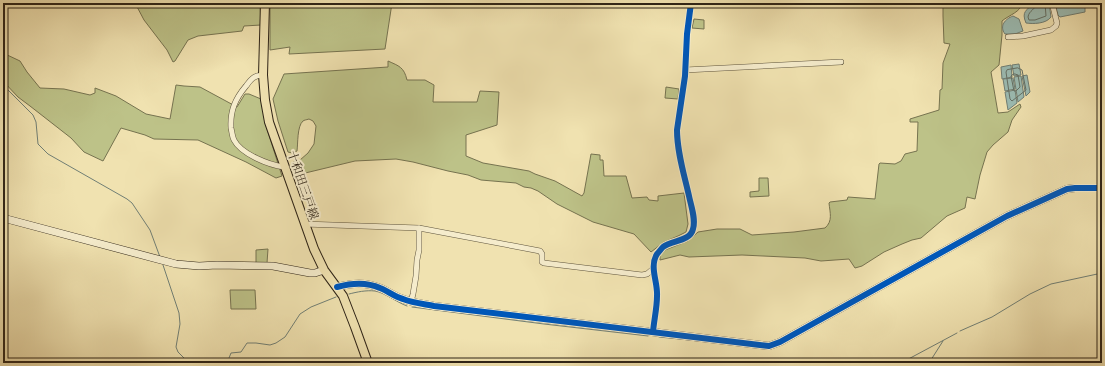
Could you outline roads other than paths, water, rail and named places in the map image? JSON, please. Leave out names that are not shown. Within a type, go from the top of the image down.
[{"type":"main road","name":"十和田三戸線","points":[[265,3],[263,75],[269,122],[314,249],[324,270],[337,287],[345,302],[368,363]]},
{"type":"street","points":[[652,332],[657,298],[656,280],[653,269],[656,255],[664,246],[685,238],[693,231],[693,217],[678,152],[677,137],[691,3]]},
{"type":"street","points":[[1008,37],[1023,36],[1051,30],[1057,23],[1052,3]]},
{"type":"street","points":[[685,70],[841,62]]},
{"type":"street","points":[[263,75],[257,76],[251,80],[237,98],[234,104],[231,122],[232,137],[237,145],[256,158],[284,167]]},
{"type":"street","points":[[337,287],[354,284],[372,285],[402,299],[434,306],[770,346],[780,342],[1018,210],[1067,189],[1102,188]]},
{"type":"street","points":[[3,218],[176,264],[199,266],[273,266],[310,273],[324,270]]},
{"type":"street","points":[[304,224],[419,228],[540,251],[542,254],[542,262],[544,263],[642,275],[647,274],[653,269]]},
{"type":"street","points":[[411,302],[419,250],[419,228]]},
{"type":"water","points":[[1033,3],[1049,3],[1051,17],[1043,22],[1026,23],[1024,14]]},
{"type":"water","points":[[1055,3],[1085,3],[1085,12],[1060,17],[1058,15]]},
{"type":"water","points":[[1013,16],[1019,19],[1023,31],[1015,34],[1005,34],[1003,31],[1004,23]]},
{"type":"water","points":[[1019,64],[1021,75],[1014,76],[1012,65]]},
{"type":"water","points":[[1011,65],[1012,77],[1002,79],[1001,67]]},
{"type":"water","points":[[1027,75],[1030,92],[1026,96],[1022,76]]},
{"type":"water","points":[[1021,76],[1024,97],[1018,102],[1014,77]]},
{"type":"water","points":[[1013,78],[1015,89],[1005,91],[1003,79]]},
{"type":"water","points":[[1015,90],[1017,103],[1008,110],[1005,92]]},
{"type":"waterway","points":[[3,85],[33,115],[36,122],[38,144],[48,154],[132,203],[150,230],[160,257]]},
{"type":"waterway","points":[[163,265],[179,313],[180,324],[176,347],[178,352],[189,363]]},
{"type":"waterway","points":[[960,331],[992,317],[1030,294],[1051,284],[1102,273]]},
{"type":"waterway","points":[[349,294],[375,291],[407,306]]},
{"type":"waterway","points":[[227,363],[231,353],[241,352],[247,343],[270,345],[276,343],[285,337],[300,314],[311,307],[336,297]]},
{"type":"waterway","points":[[412,307],[648,336]]},
{"type":"waterway","points":[[901,363],[957,333]]},
{"type":"waterway","points":[[659,337],[700,341]]},
{"type":"waterway","points":[[929,363],[943,341]]}]
